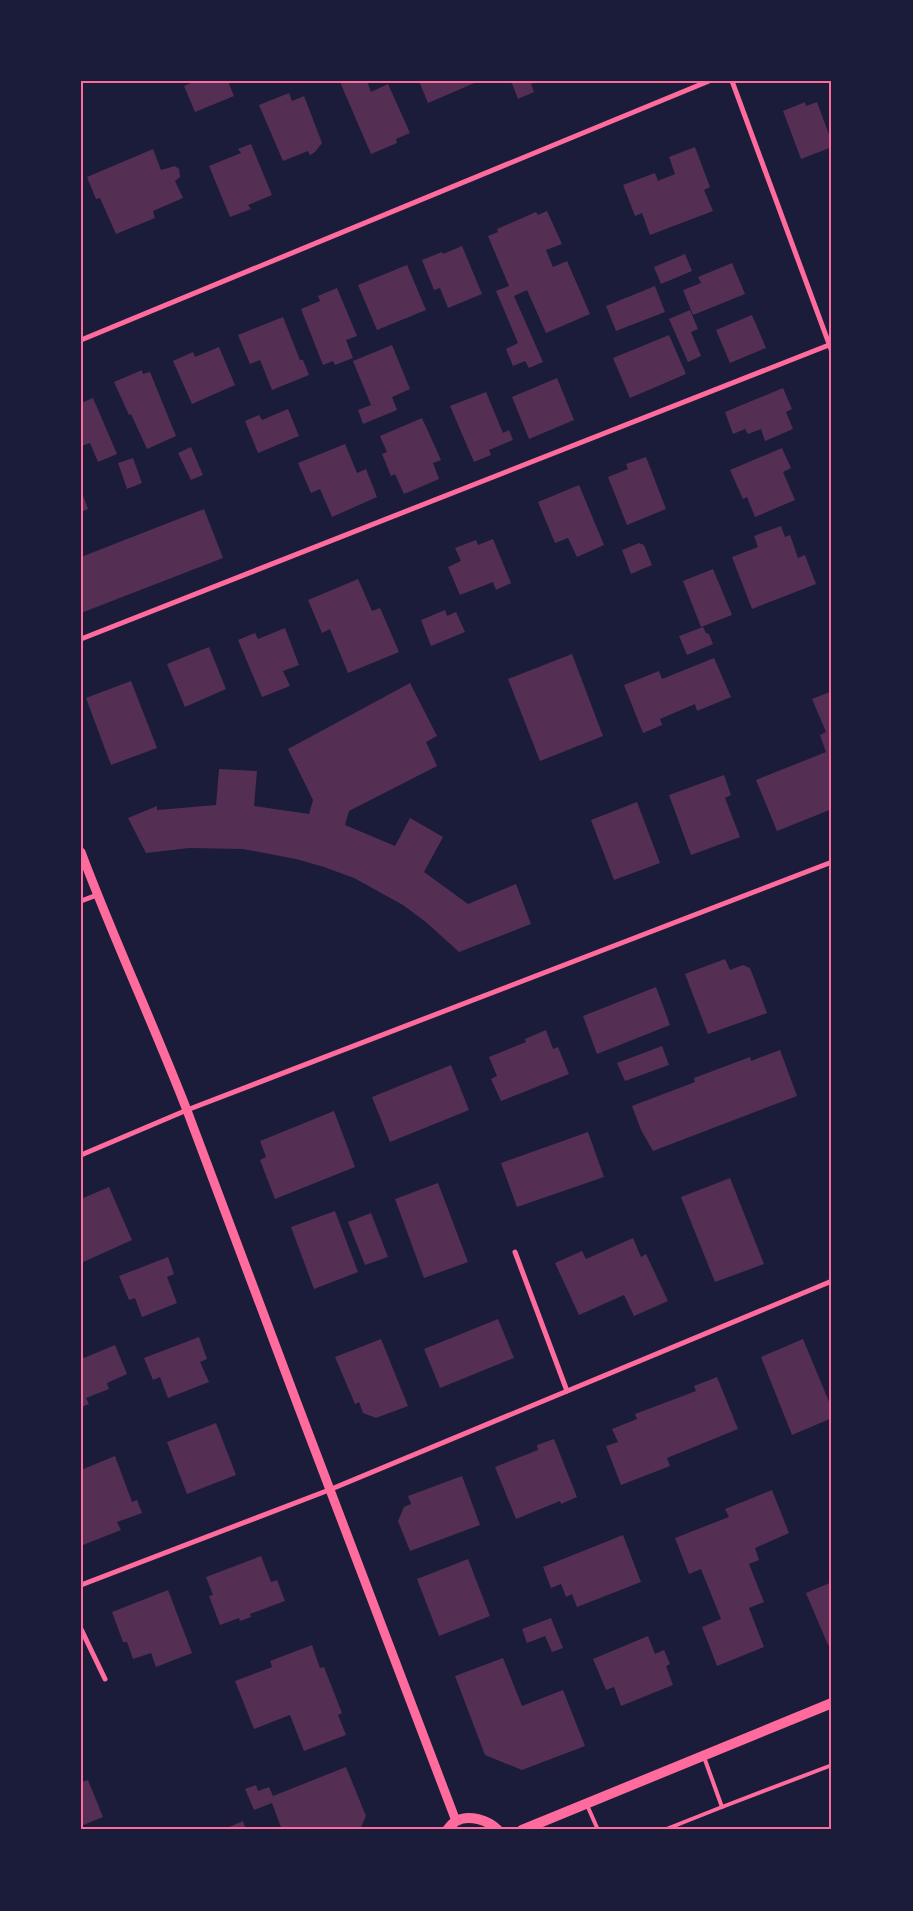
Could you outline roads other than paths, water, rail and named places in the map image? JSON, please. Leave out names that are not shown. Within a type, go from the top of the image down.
[{"type":"main road","points":[[522,1830],[832,1703]]},
{"type":"main road","points":[[447,1830],[456,1821],[475,1818],[486,1821],[498,1830]]},
{"type":"street","points":[[81,340],[709,81]]},
{"type":"street","points":[[732,81],[832,352]]},
{"type":"street","points":[[81,639],[829,345]]},
{"type":"street","points":[[81,852],[186,1110],[456,1821]]},
{"type":"street","points":[[81,1155],[186,1110],[832,862]]},
{"type":"street","points":[[81,901],[97,895]]},
{"type":"street","points":[[515,1252],[568,1391]]},
{"type":"street","points":[[81,1585],[329,1490],[832,1281]]},
{"type":"street","points":[[81,1629],[105,1679]]},
{"type":"lane","points":[[704,1755],[722,1807]]},
{"type":"lane","points":[[664,1830],[832,1765]]},
{"type":"lane","points":[[586,1803],[598,1830]]}]
